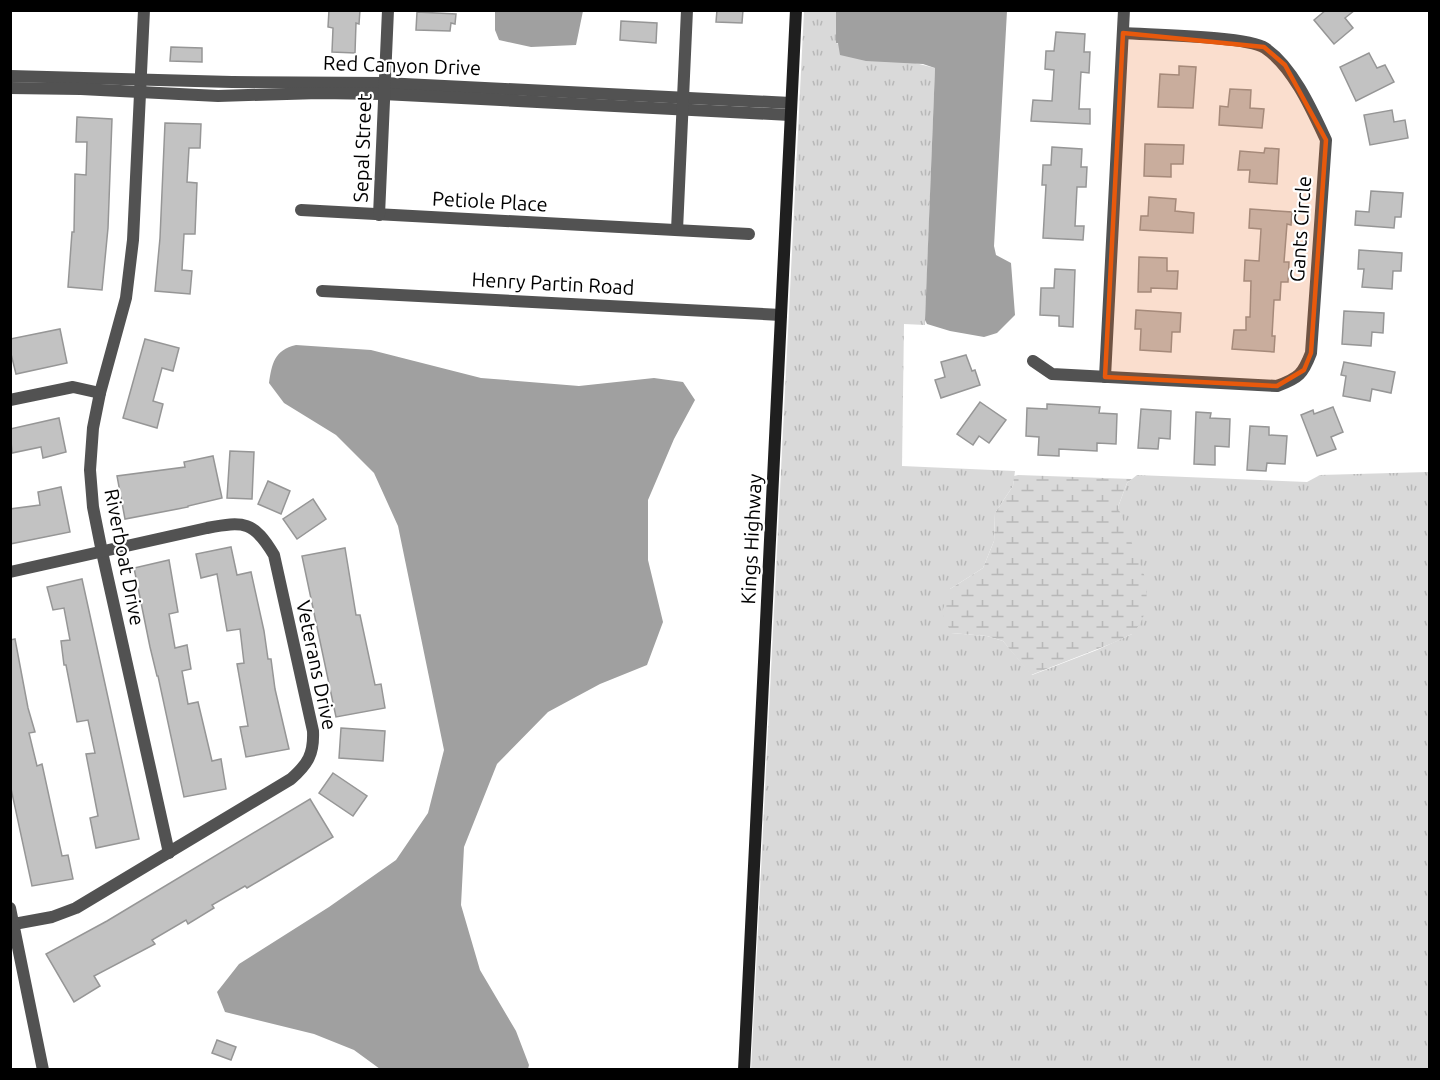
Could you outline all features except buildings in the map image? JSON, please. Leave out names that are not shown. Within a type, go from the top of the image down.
[{"type":"street","name":"Riverboat Drive","points":[[144,10],[133,240],[126,298],[100,393],[93,428],[90,470],[93,507],[102,552],[169,853]]},
{"type":"street","name":"Sepal Street","points":[[379,215],[387,10]]},
{"type":"street","points":[[677,230],[687,10]]},
{"type":"street","name":"Kings Highway","points":[[744,1070],[796,10]]},
{"type":"street","points":[[1105,377],[1124,10]]},
{"type":"street","name":"Gants Circle","points":[[1034,362],[1052,374],[1277,386],[1295,380],[1304,370],[1311,353],[1326,140],[1285,65],[1264,47],[1239,41],[1123,33]]},
{"type":"street","name":"Red Canyon Drive","points":[[10,76],[42,76],[218,96],[319,93],[384,88],[790,109]]},
{"type":"street","name":"Red Canyon Drive","points":[[10,88],[140,87]]},
{"type":"street","name":"Petiole Place","points":[[301,210],[749,234]]},
{"type":"street","name":"Henry Partin Road","points":[[322,291],[781,315]]},
{"type":"street","points":[[10,400],[73,387],[100,393]]},
{"type":"street","name":"Veterans Drive","points":[[10,572],[234,523],[251,527],[263,537],[274,555],[313,731],[310,757],[304,768],[291,779],[76,908],[52,917],[14,924]]},
{"type":"street","points":[[10,908],[43,1070]]},
{"type":"highlighted area","points":[[1123,33],[1264,47],[1285,65],[1326,140],[1311,353],[1304,370],[1277,386],[1105,377]]},
{"type":"green space","points":[[804,11],[836,11],[836,43],[935,68],[925,325],[904,324],[902,466],[1015,471],[1013,486],[995,513],[994,541],[983,568],[950,589],[951,633],[987,636],[1003,641],[1032,675],[1132,634],[1128,537],[1118,507],[1127,483],[1137,475],[1307,482],[1320,475],[1429,472],[1429,1069],[751,1070]]},
{"type":"green space","points":[[1014,476],[1132,479],[1127,483],[1118,507],[1146,580],[1147,608],[1140,624],[1132,634],[1031,675],[1003,641],[987,636],[951,633],[942,612],[950,589],[983,568],[994,541],[995,513],[1013,486]]},
{"type":"shaded area","points":[[495,11],[583,11],[576,45],[531,47],[499,40],[495,30]]},
{"type":"shaded area","points":[[836,11],[1007,11],[994,246],[996,255],[1011,263],[1015,315],[997,333],[984,337],[950,331],[927,324],[925,320],[935,68],[923,64],[866,61],[840,55],[838,43],[836,43]]},
{"type":"shaded area","points":[[296,345],[371,350],[481,378],[579,386],[654,378],[683,382],[695,400],[674,439],[648,500],[648,560],[663,622],[647,665],[600,684],[548,712],[497,764],[464,847],[461,905],[480,970],[516,1031],[529,1065],[528,1069],[380,1069],[354,1050],[314,1034],[225,1012],[217,992],[239,964],[329,907],[396,860],[428,813],[444,750],[398,526],[374,473],[336,435],[284,403],[269,383],[275,359],[283,350]]}]
